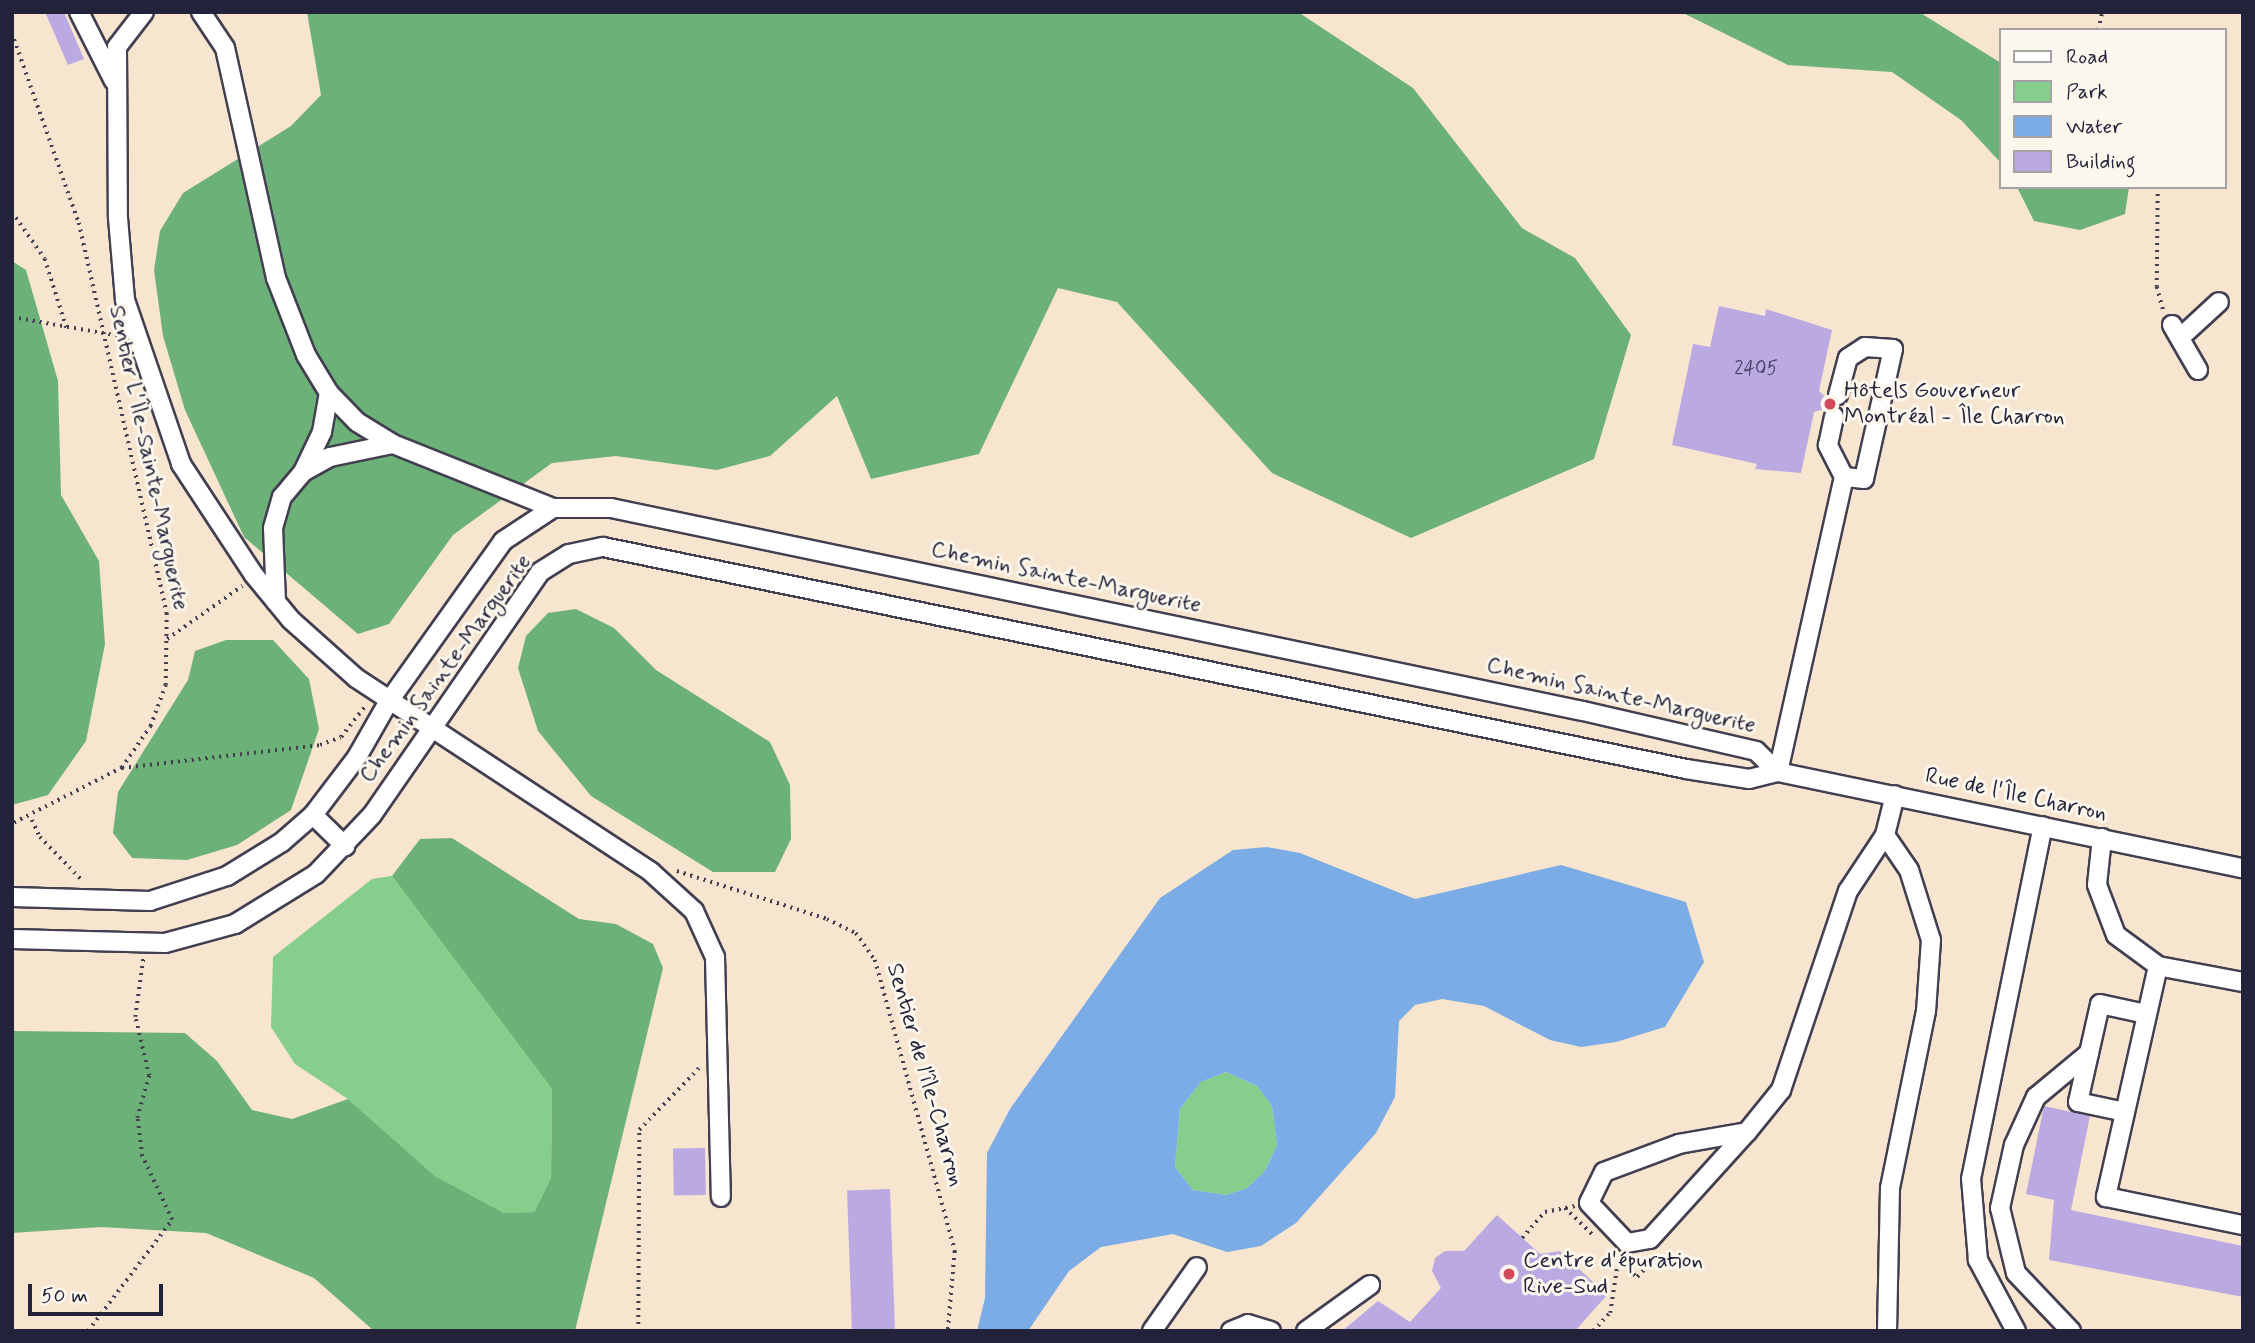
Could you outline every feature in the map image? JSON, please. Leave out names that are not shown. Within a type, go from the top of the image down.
[{"type":"street","points":[[79,12],[115,82]]},
{"type":"street","points":[[144,12],[117,47],[115,82],[118,218],[125,300],[181,464],[254,575],[276,602],[389,701],[651,872],[694,911],[715,957],[714,1053],[721,1197]]},
{"type":"street","points":[[205,14],[225,48],[276,278],[306,355],[329,393],[357,422],[393,444],[552,508]]},
{"type":"street","points":[[2198,370],[2177,331],[2219,302]]},
{"type":"street","points":[[1838,395],[1848,358],[1865,347],[1893,349],[1864,479],[1844,477]]},
{"type":"street","points":[[276,602],[272,528],[282,497],[303,472],[322,432],[329,393]]},
{"type":"street","points":[[1778,772],[1844,477],[1828,444],[1833,417]]},
{"type":"street","points":[[303,472],[330,457],[393,444]]},
{"type":"street","name":"Chemin Sainte-Marguerite","points":[[12,897],[150,901],[227,876],[313,815],[389,701],[503,541],[552,508],[611,508],[1584,711],[1756,751],[1778,772]]},
{"type":"street","name":"Chemin Sainte-Marguerite","points":[[12,939],[135,945],[235,924],[316,874],[345,846],[540,572],[569,554],[603,547],[1686,769],[1749,779],[1778,772]]},
{"type":"street","name":"Rue de l'Île Charron","points":[[1778,772],[2243,868]]},
{"type":"street","points":[[1747,1132],[1679,1144],[1604,1172],[1589,1203],[1627,1242],[1650,1239],[1747,1132],[1781,1090],[1849,891],[1885,835],[1895,795]]},
{"type":"street","points":[[313,815],[345,846]]},
{"type":"street","points":[[2017,1331],[1978,1260],[1971,1179],[2043,826]]},
{"type":"street","points":[[1885,835],[1909,870],[1931,940],[1926,1011],[1890,1188],[1887,1331]]},
{"type":"street","points":[[2102,838],[2097,885],[2105,915],[2116,935],[2158,966],[2243,982]]},
{"type":"street","points":[[2158,966],[2106,1198],[2243,1226]]},
{"type":"street","points":[[2125,1112],[2078,1102],[2100,1003],[2146,1014]]},
{"type":"street","points":[[2071,1331],[2016,1273],[2000,1208],[2014,1145],[2036,1097],[2090,1053]]},
{"type":"street","points":[[1152,1331],[1197,1266]]},
{"type":"street","points":[[1306,1331],[1370,1285]]},
{"type":"street","points":[[1231,1331],[1248,1324],[1270,1331]]},
{"type":"path","name":"Sentier L'Île-Sainte-Marguerite","points":[[12,33],[79,223],[167,613],[166,685],[152,726],[122,768],[32,820],[12,824]]},
{"type":"path","points":[[2158,189],[2157,287],[2177,331]]},
{"type":"path","points":[[12,212],[45,259],[66,329]]},
{"type":"path","points":[[12,317],[66,329],[136,337]]},
{"type":"path","points":[[167,639],[205,617],[254,575]]},
{"type":"path","points":[[122,768],[320,745],[341,737],[362,706],[389,701]]},
{"type":"path","points":[[32,820],[97,901]]},
{"type":"path","name":"Sentier de l'île-Charron","points":[[671,869],[827,919],[856,933],[875,960],[955,1251],[948,1331]]},
{"type":"path","points":[[88,1331],[172,1220],[142,1156],[137,1118],[149,1076],[135,1017],[147,965],[135,945]]},
{"type":"path","points":[[638,1331],[639,1130],[714,1053]]},
{"type":"path","points":[[1522,1238],[1545,1212],[1589,1203]]},
{"type":"path","points":[[1566,1208],[1600,1243]]},
{"type":"path","points":[[1609,1251],[1637,1277],[1669,1244]]},
{"type":"path","points":[[1593,1331],[1610,1313],[1618,1260]]},
{"type":"green space","points":[[307,12],[1298,12],[1413,88],[1522,228],[1575,258],[1631,335],[1594,459],[1411,538],[1272,473],[1117,302],[1058,288],[979,454],[871,479],[837,396],[770,456],[717,470],[616,456],[552,463],[453,535],[389,624],[358,634],[244,537],[185,410],[163,336],[154,270],[160,231],[183,193],[291,126],[321,95]]},
{"type":"green space","points":[[1681,12],[1919,12],[2000,62],[2000,162],[1961,120],[1892,72],[1788,65]]},
{"type":"green space","points":[[2018,189],[2129,189],[2125,214],[2080,230],[2034,221]]},
{"type":"green space","points":[[12,261],[26,270],[58,381],[61,495],[99,561],[105,644],[86,741],[48,795],[12,805]]},
{"type":"green space","points":[[576,609],[614,628],[656,670],[770,742],[790,785],[791,839],[775,872],[713,872],[591,796],[538,731],[518,668],[526,636],[548,613]]},
{"type":"green space","points":[[226,640],[273,640],[309,679],[319,729],[291,810],[237,845],[187,860],[132,858],[113,833],[118,792],[188,680],[195,651]]},
{"type":"green space","points":[[452,838],[579,919],[616,924],[653,944],[663,968],[575,1331],[374,1331],[314,1278],[206,1233],[101,1227],[12,1233],[12,1031],[185,1033],[217,1061],[252,1110],[292,1119],[348,1099],[435,1176],[504,1213],[534,1212],[551,1178],[552,1089],[392,876],[420,839]]},
{"type":"green space","points":[[392,876],[552,1089],[551,1178],[534,1212],[504,1213],[435,1176],[348,1099],[295,1064],[271,1027],[273,957],[372,879]]},
{"type":"green space","points":[[1226,1072],[1257,1086],[1272,1106],[1277,1145],[1265,1171],[1247,1188],[1226,1195],[1193,1190],[1175,1167],[1180,1109],[1201,1082]]},
{"type":"water","points":[[1267,847],[1300,853],[1415,899],[1561,865],[1686,902],[1704,962],[1665,1027],[1616,1042],[1581,1047],[1550,1040],[1484,1006],[1442,999],[1415,1005],[1399,1021],[1395,1097],[1376,1133],[1296,1223],[1261,1246],[1227,1252],[1173,1234],[1101,1247],[1069,1271],[1028,1331],[977,1331],[985,1298],[987,1153],[1010,1109],[1160,898],[1233,850]],"holes":[[[1226,1072],[1257,1086],[1272,1106],[1277,1145],[1265,1171],[1247,1188],[1226,1195],[1193,1190],[1175,1167],[1180,1109],[1201,1082]]]},
{"type":"building","points":[[45,12],[64,12],[84,59],[68,65]]},
{"type":"building","points":[[1719,306],[1765,316],[1766,309],[1832,330],[1819,391],[1835,406],[1814,412],[1801,473],[1755,469],[1757,464],[1672,445],[1693,344],[1710,347]]},
{"type":"building","points":[[2044,1106],[2090,1116],[2071,1210],[2243,1246],[2243,1297],[2049,1260],[2054,1200],[2026,1194]]},
{"type":"building","points":[[705,1148],[706,1195],[674,1196],[673,1149]]},
{"type":"building","points":[[890,1189],[895,1331],[852,1331],[847,1191]]},
{"type":"building","name":"Centre d'épuration Rive-Sud","points":[[1497,1215],[1540,1254],[1560,1251],[1607,1295],[1575,1331],[1342,1331],[1378,1301],[1410,1322],[1441,1288],[1432,1271],[1435,1258],[1445,1251],[1464,1251]]},
{"type":"place","name":"Hôtels Gouverneur Montréal - Île Charron","points":[[1830,404]]},
{"type":"place","name":"Centre d'épuration Rive-Sud","points":[[1509,1274]]}]
